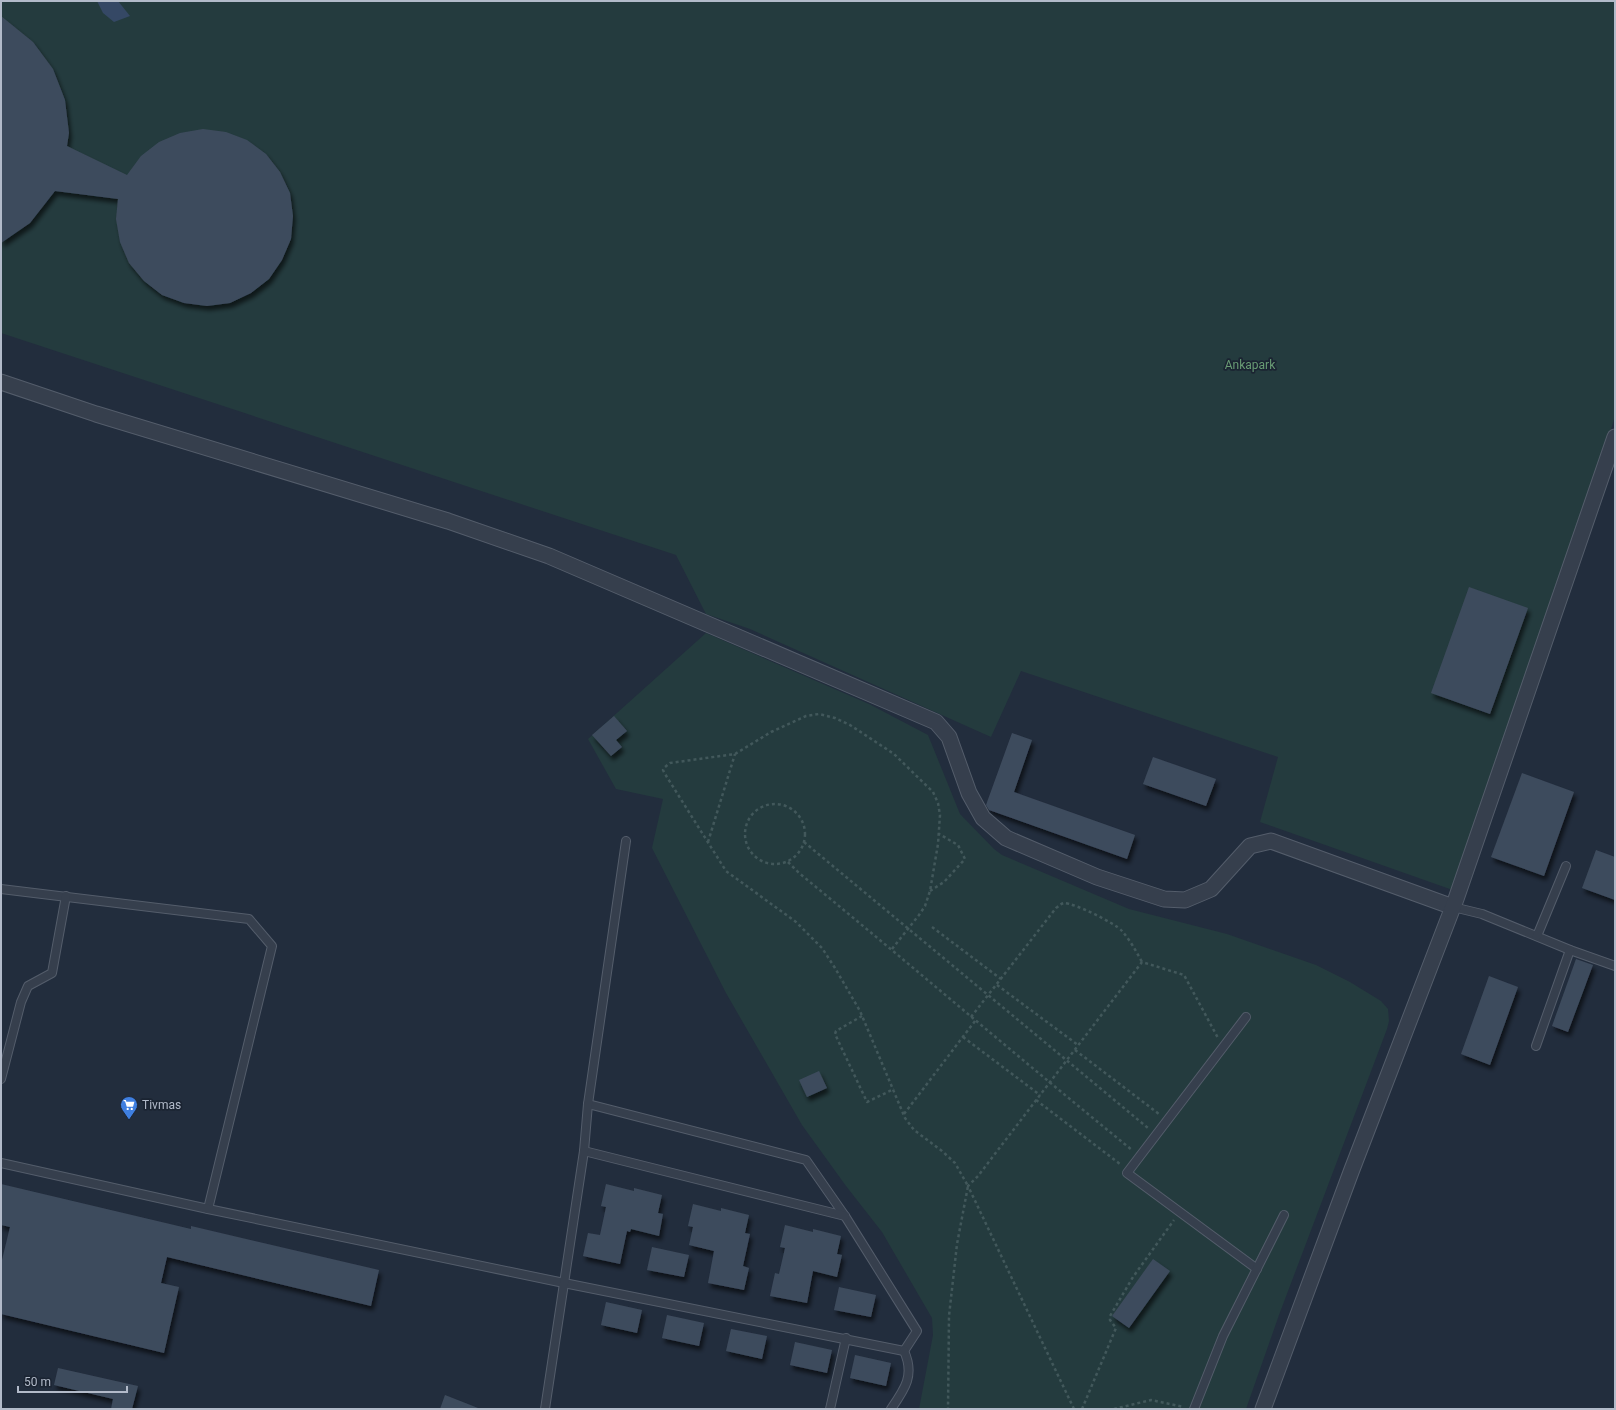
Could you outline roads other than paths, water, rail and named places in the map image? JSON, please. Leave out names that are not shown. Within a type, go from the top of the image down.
[{"type":"street","points":[[1,382],[96,414],[448,521],[550,556],[936,722],[949,737],[969,793],[983,818],[1006,838],[1097,877],[1164,899],[1185,900],[1211,889],[1250,846],[1271,841],[1453,907]]},
{"type":"street","points":[[1263,1409],[1351,1172],[1453,907],[1615,437]]},
{"type":"lane","points":[[544,1409],[584,1151],[588,1104],[626,842]]},
{"type":"lane","points":[[1537,936],[1566,866]]},
{"type":"lane","points":[[1,889],[249,919],[272,946],[208,1209]]},
{"type":"lane","points":[[1,1080],[21,1002],[28,986],[52,973],[66,896]]},
{"type":"lane","points":[[1453,907],[1482,914],[1570,950],[1615,966]]},
{"type":"lane","points":[[1536,1046],[1570,950]]},
{"type":"lane","points":[[1246,1017],[1128,1172],[1257,1269]]},
{"type":"lane","points":[[588,1104],[806,1160],[845,1216],[917,1331],[904,1351]]},
{"type":"lane","points":[[584,1151],[845,1216]]},
{"type":"lane","points":[[1,1163],[208,1209],[564,1283],[846,1338],[904,1351]]},
{"type":"lane","points":[[1194,1409],[1223,1336],[1284,1215]]},
{"type":"lane","points":[[830,1409],[846,1338]]},
{"type":"lane","points":[[891,1409],[903,1391],[908,1374],[909,1366],[904,1351]]},
{"type":"water","points":[[97,1],[118,1],[130,16],[114,22],[103,13]]},
{"type":"place","name":"Tivmas","points":[[129,1120]]},
{"type":"park label","name":"Ankapark","points":[[1250,365]]}]
